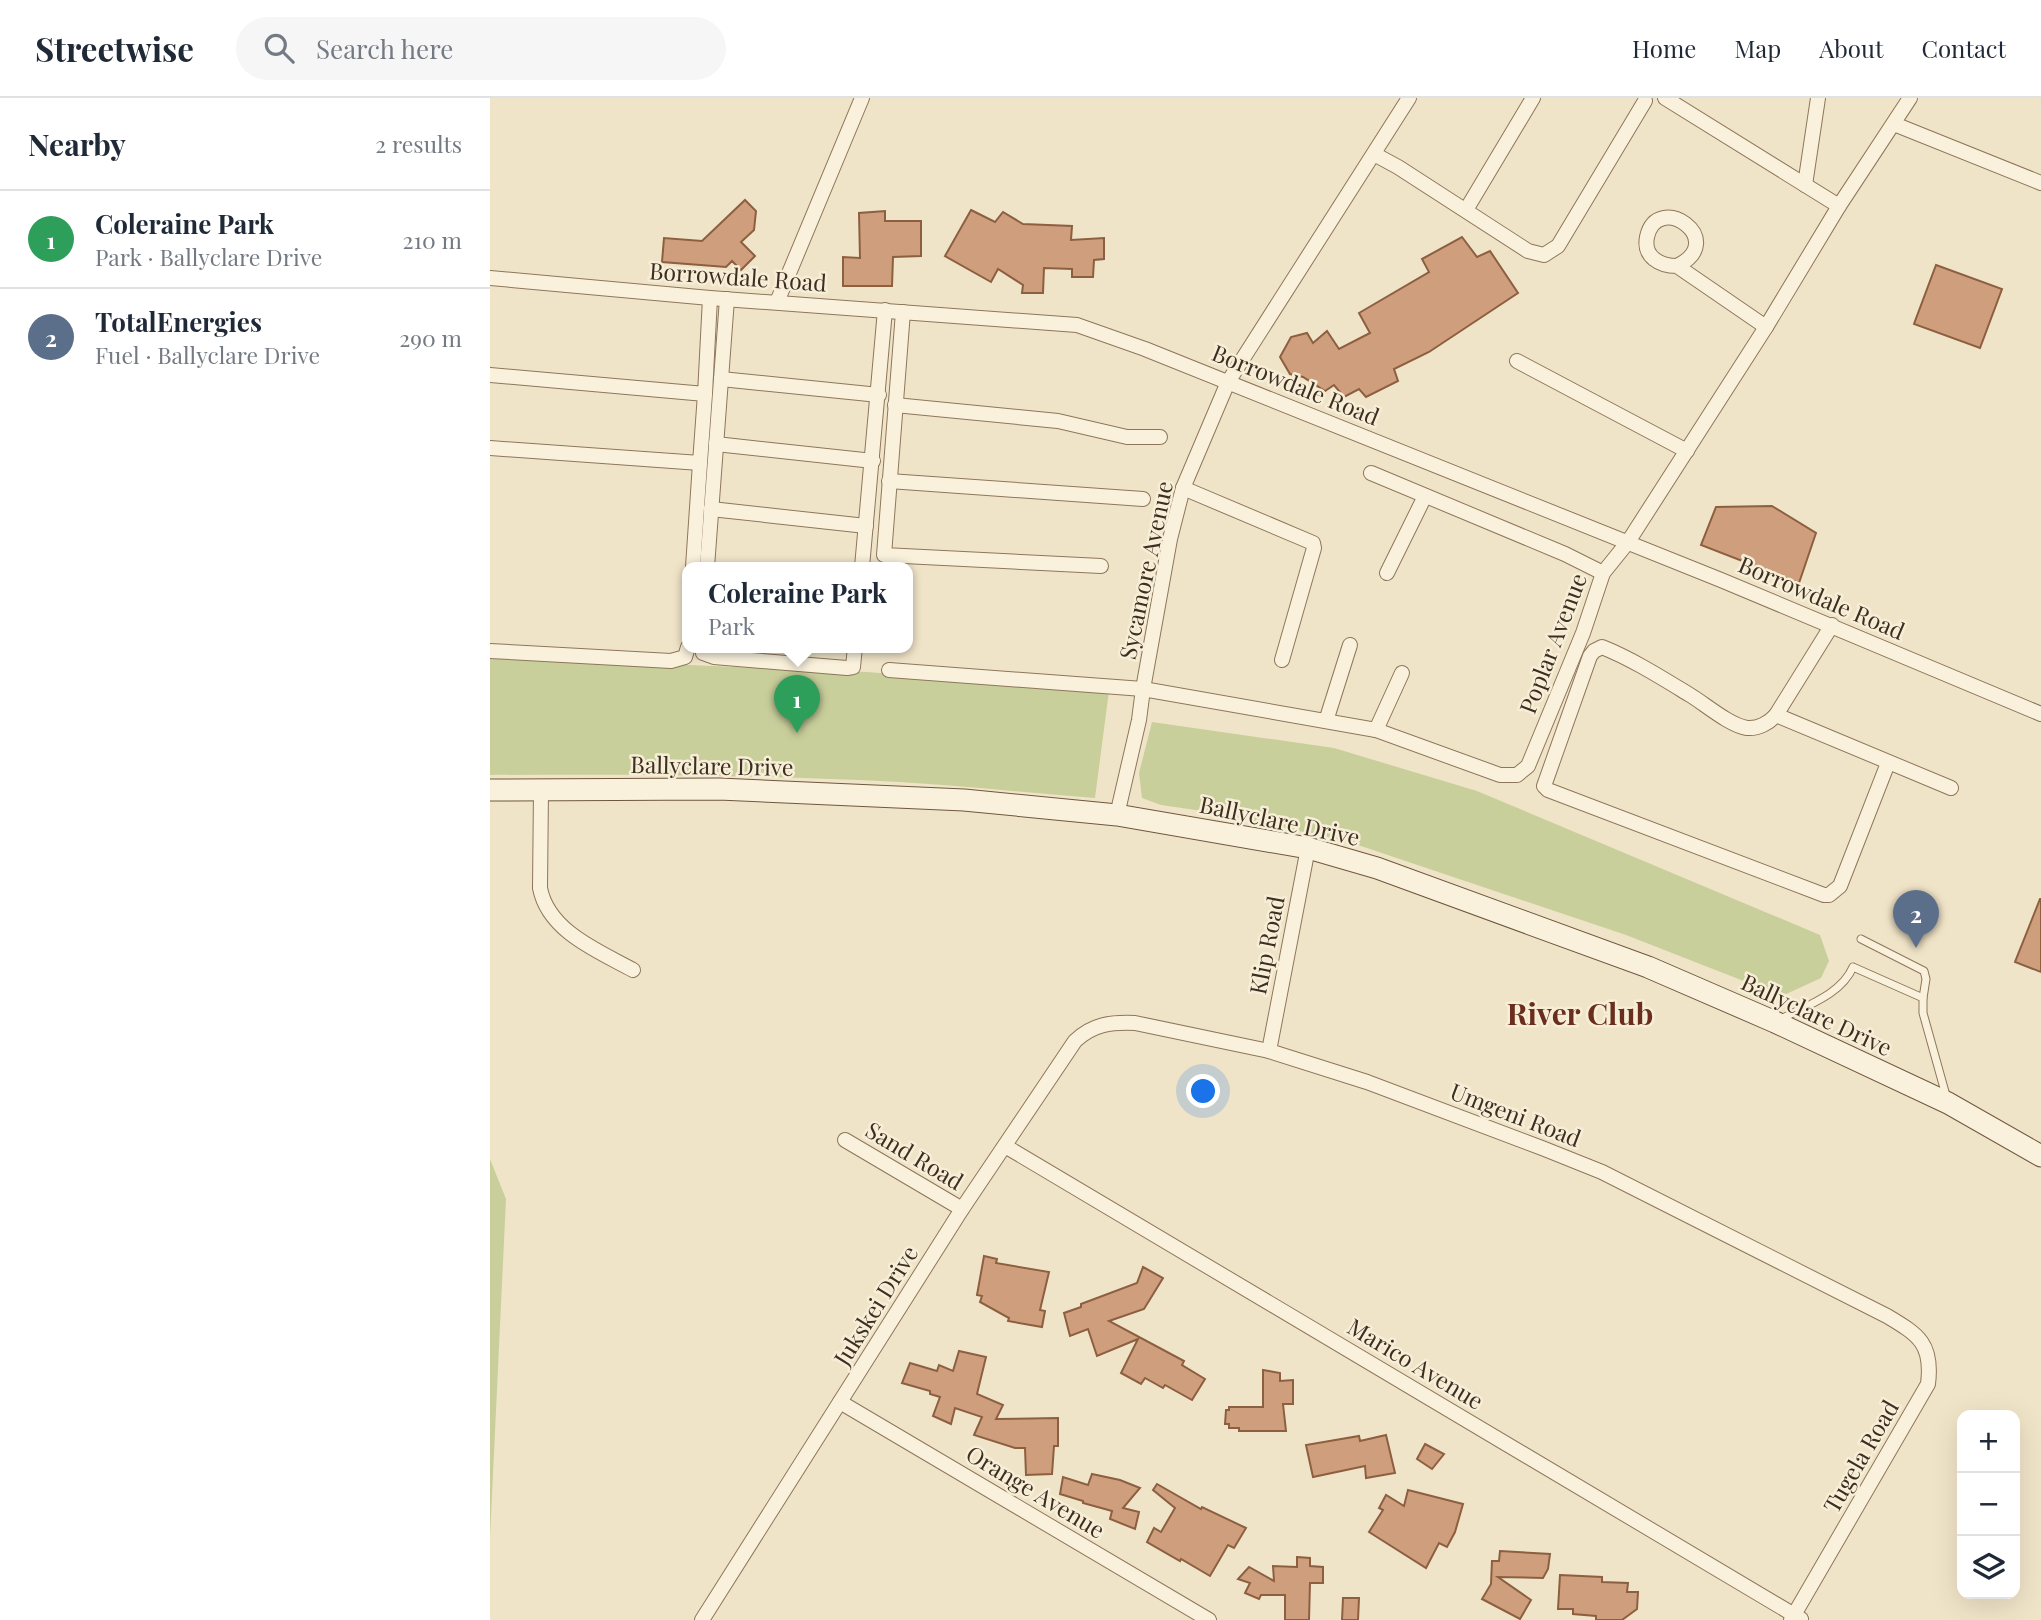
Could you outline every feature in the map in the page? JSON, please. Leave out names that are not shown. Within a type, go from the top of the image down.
[{"type":"street","points":[[777,302],[862,98]]},
{"type":"street","name":"Sycamore Avenue","points":[[1117,815],[1139,720],[1170,539],[1183,488],[1228,382],[1409,98]]},
{"type":"street","points":[[1466,210],[1533,98]]},
{"type":"street","points":[[1665,98],[1839,206]]},
{"type":"street","points":[[1805,185],[1818,98]]},
{"type":"street","name":"Poplar Avenue","points":[[889,670],[1143,689],[1376,730],[1500,775],[1517,775],[1528,766],[1583,633],[1603,573],[1628,542],[1910,98]]},
{"type":"street","points":[[1374,154],[1528,251],[1544,255],[1558,246],[1644,101]]},
{"type":"street","points":[[1894,124],[2041,183]]},
{"type":"street","points":[[1677,266],[1766,327]]},
{"type":"street","name":"Borrowdale Road","points":[[490,278],[710,298],[1077,325],[1145,349],[1628,542],[2041,714]]},
{"type":"street","points":[[693,562],[710,298]]},
{"type":"street","points":[[707,562],[727,299]]},
{"type":"street","points":[[862,562],[879,395],[884,310]]},
{"type":"street","points":[[903,312],[883,549],[885,556],[1101,566]]},
{"type":"street","points":[[1517,361],[1686,451]]},
{"type":"street","points":[[490,375],[705,394]]},
{"type":"street","points":[[721,379],[879,395]]},
{"type":"street","points":[[895,405],[1058,421],[1127,437],[1160,437]]},
{"type":"street","points":[[716,444],[873,461]]},
{"type":"street","points":[[490,448],[700,463]]},
{"type":"street","points":[[1371,473],[1565,554],[1603,573]]},
{"type":"street","points":[[889,481],[1143,499]]},
{"type":"street","points":[[1183,488],[1313,543],[1314,548],[1282,660]]},
{"type":"street","points":[[1387,573],[1425,496]]},
{"type":"street","points":[[711,509],[866,526]]},
{"type":"street","points":[[1832,625],[1776,715],[1771,721],[1749,728],[1738,725],[1689,694],[1602,647],[1594,651],[1544,786],[1548,790],[1829,895],[1840,887],[1888,763]]},
{"type":"street","points":[[1326,721],[1350,645]]},
{"type":"street","points":[[490,651],[671,661],[685,657],[686,653]]},
{"type":"street","points":[[703,653],[714,657],[847,668],[853,667],[854,653]]},
{"type":"street","points":[[1376,730],[1402,673]]},
{"type":"street","points":[[1776,715],[1951,788]]},
{"type":"street","name":"Ballyclare Drive","points":[[490,790],[732,789],[964,800],[1117,815],[1308,848],[1388,873],[1648,967],[1775,1022],[1948,1103],[2041,1156]]},
{"type":"street","points":[[541,790],[540,888],[543,902],[551,916],[581,941],[633,971]]},
{"type":"street","name":"Klip Road","points":[[1269,1051],[1308,848]]},
{"type":"street","name":"Umgeni Road","points":[[1098,1025],[1135,1023],[1269,1051],[1367,1082],[1602,1172],[1894,1320]]},
{"type":"street","name":"Jukskei Drive","points":[[702,1620],[962,1209],[1075,1041],[1098,1025]]},
{"type":"street","name":"Sand Road","points":[[845,1140],[962,1209]]},
{"type":"street","name":"Marico Avenue","points":[[1005,1146],[1796,1618]]},
{"type":"street","name":"Tugela Road","points":[[1796,1618],[1928,1384],[1931,1366],[1924,1343],[1916,1333],[1894,1320]]},
{"type":"street","name":"Orange Avenue","points":[[840,1402],[1209,1620]]},
{"type":"lane","points":[[1861,939],[1924,971],[1926,979],[1923,1013],[1948,1103]]},
{"type":"lane","points":[[1775,1022],[1831,992],[1847,980],[1853,967],[1923,998]]},
{"type":"green space","points":[[490,657],[867,672],[1109,691],[1095,798],[848,780],[490,775]]},
{"type":"green space","points":[[1152,722],[1334,748],[1477,791],[1820,935],[1829,961],[1821,978],[1782,996],[1626,935],[1349,842],[1216,813],[1161,805],[1142,798],[1139,773]]},
{"type":"green space","points":[[490,1159],[506,1199],[490,1538]]},
{"type":"building","points":[[745,200],[756,211],[754,230],[741,242],[755,256],[741,270],[732,261],[726,267],[662,262],[664,238],[702,241]]},
{"type":"building","points":[[971,210],[995,222],[1003,212],[1023,224],[1072,226],[1071,240],[1104,238],[1104,259],[1094,260],[1093,277],[1072,277],[1072,269],[1044,268],[1043,293],[1022,293],[1023,285],[998,269],[991,282],[945,256]]},
{"type":"building","points":[[885,211],[885,221],[921,221],[921,256],[893,257],[892,286],[843,286],[843,257],[860,258],[859,213]]},
{"type":"building","points":[[1462,237],[1477,257],[1490,251],[1518,293],[1429,352],[1394,369],[1398,381],[1366,397],[1359,389],[1344,397],[1334,385],[1325,391],[1303,377],[1290,374],[1280,357],[1291,337],[1307,333],[1313,343],[1327,331],[1339,349],[1370,333],[1359,313],[1429,272],[1422,259]]},
{"type":"building","points":[[1936,265],[2002,289],[1980,348],[1914,324]]},
{"type":"building","points":[[1772,506],[1816,533],[1799,583],[1701,545],[1716,507]]},
{"type":"building","points":[[2041,899],[2041,972],[2015,962]]},
{"type":"building","points":[[984,1256],[997,1259],[996,1263],[1049,1272],[1040,1310],[1045,1311],[1042,1327],[1008,1321],[1009,1318],[980,1302],[982,1296],[977,1295]]},
{"type":"building","points":[[1143,1267],[1163,1278],[1144,1309],[1109,1321],[1184,1361],[1182,1365],[1205,1379],[1192,1400],[1165,1385],[1163,1388],[1145,1378],[1141,1384],[1121,1373],[1138,1339],[1097,1356],[1088,1329],[1070,1336],[1064,1313],[1137,1283]]},
{"type":"building","points":[[959,1351],[986,1357],[977,1394],[1003,1405],[996,1419],[1058,1418],[1058,1446],[1054,1446],[1052,1474],[1026,1475],[1025,1448],[1015,1448],[974,1435],[982,1417],[955,1408],[951,1424],[933,1416],[940,1397],[930,1394],[930,1391],[902,1383],[910,1363],[937,1371],[939,1365],[953,1371]]},
{"type":"building","points":[[1263,1370],[1280,1373],[1280,1381],[1293,1380],[1293,1404],[1283,1404],[1286,1431],[1239,1431],[1239,1428],[1229,1428],[1229,1424],[1225,1424],[1226,1410],[1229,1410],[1229,1407],[1263,1407]]},
{"type":"building","points":[[1386,1435],[1395,1473],[1366,1478],[1365,1466],[1313,1477],[1306,1445],[1359,1436],[1360,1441]]},
{"type":"building","points":[[1425,1444],[1444,1454],[1432,1469],[1417,1459]]},
{"type":"building","points":[[1092,1474],[1140,1488],[1123,1508],[1139,1512],[1135,1529],[1110,1519],[1112,1511],[1060,1494],[1063,1477],[1088,1485]]},
{"type":"building","points":[[1157,1484],[1201,1509],[1202,1507],[1246,1528],[1234,1548],[1228,1545],[1210,1576],[1147,1542],[1154,1528],[1161,1532],[1175,1508],[1153,1490]]},
{"type":"building","points":[[1408,1490],[1463,1504],[1455,1532],[1447,1547],[1439,1543],[1426,1568],[1369,1532],[1383,1510],[1379,1508],[1386,1495],[1404,1506]]},
{"type":"building","points":[[1500,1551],[1550,1554],[1548,1569],[1543,1578],[1498,1577],[1531,1600],[1520,1619],[1482,1599],[1491,1584],[1492,1561],[1499,1561]]},
{"type":"building","points":[[1297,1557],[1310,1558],[1310,1566],[1323,1567],[1323,1583],[1310,1583],[1309,1620],[1285,1620],[1285,1595],[1261,1595],[1259,1599],[1245,1593],[1250,1583],[1238,1579],[1249,1567],[1274,1581],[1273,1566],[1297,1567]]},
{"type":"building","points":[[1560,1575],[1602,1577],[1602,1582],[1628,1583],[1627,1592],[1638,1592],[1637,1609],[1622,1620],[1596,1620],[1596,1616],[1573,1614],[1573,1609],[1558,1609]]},
{"type":"building","points":[[1343,1598],[1359,1598],[1358,1620],[1342,1620]]},
{"type":"place","name":"Coleraine Park","points":[[797,733]]},
{"type":"place","name":"TotalEnergies","points":[[1916,948]]},
{"type":"district","name":"River Club","points":[[1580,1013]]}]
